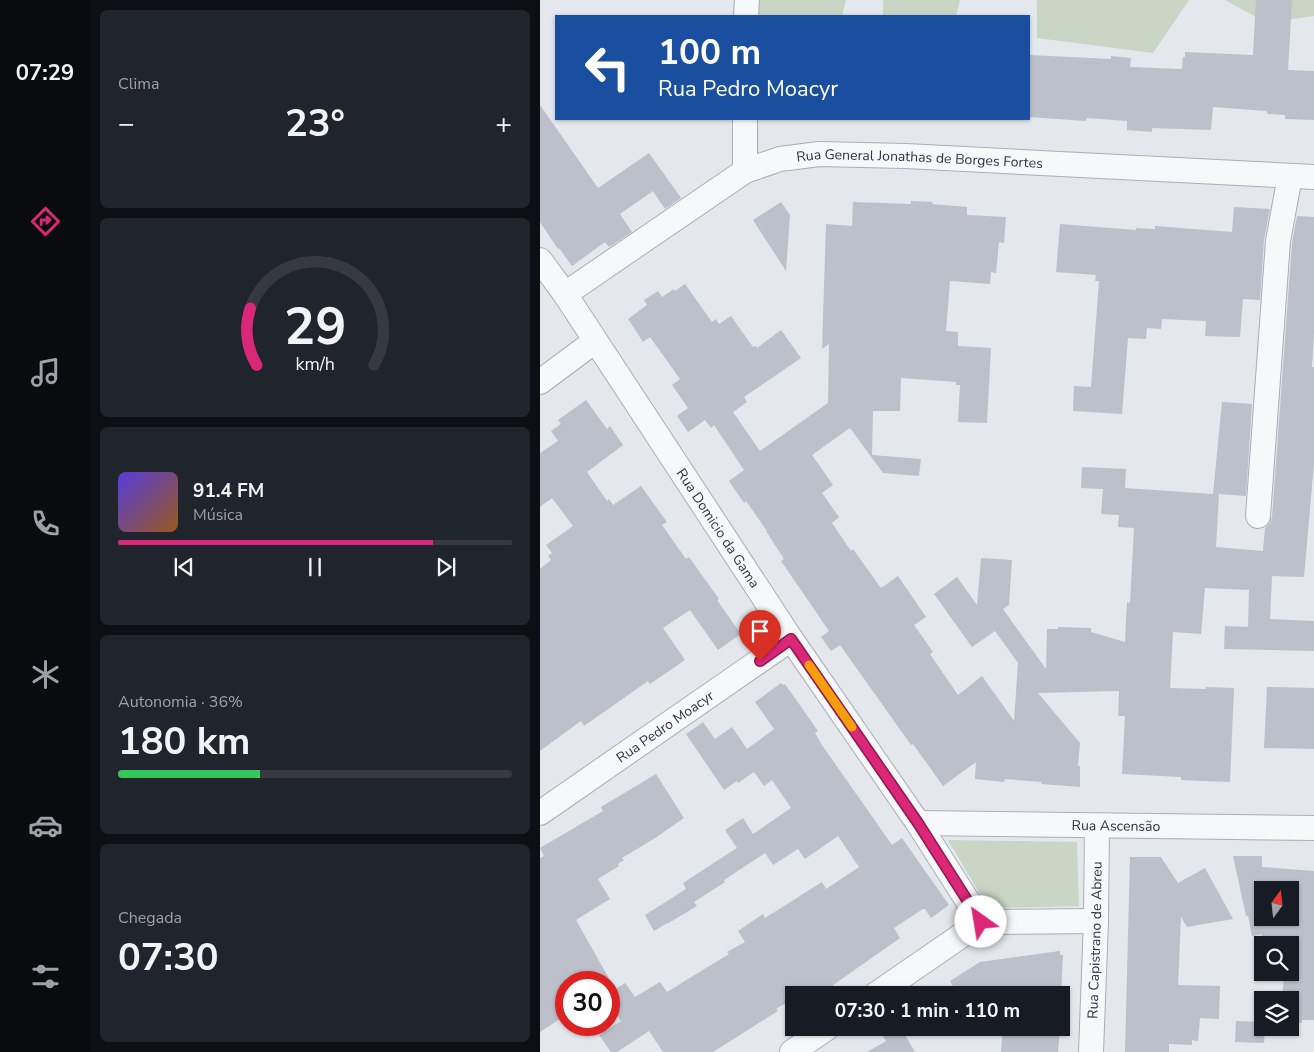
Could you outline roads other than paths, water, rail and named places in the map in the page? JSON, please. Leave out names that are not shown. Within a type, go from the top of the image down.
[{"type":"street","points":[[746,15],[747,0]]},
{"type":"street","points":[[745,120],[745,171]]},
{"type":"street","name":"Rua General Jonathas de Borges Fortes","points":[[565,294],[745,171],[780,159],[819,154],[906,156],[1314,177]]},
{"type":"street","points":[[1258,516],[1278,241],[1290,176]]},
{"type":"street","name":"Rua Domicio da Gama","points":[[540,260],[565,294],[791,639],[918,823],[981,922]]},
{"type":"street","points":[[540,382],[595,341]]},
{"type":"street","name":"Rua Pedro Moacyr","points":[[540,813],[791,639]]},
{"type":"street","name":"Rua Ascensão","points":[[918,823],[1314,828]]},
{"type":"street","name":"Rua Capistrano de Abreu","points":[[1092,1052],[1097,826]]},
{"type":"street","points":[[888,986],[981,922],[1096,921]]},
{"type":"street","points":[[792,1052],[815,1036]]}]
